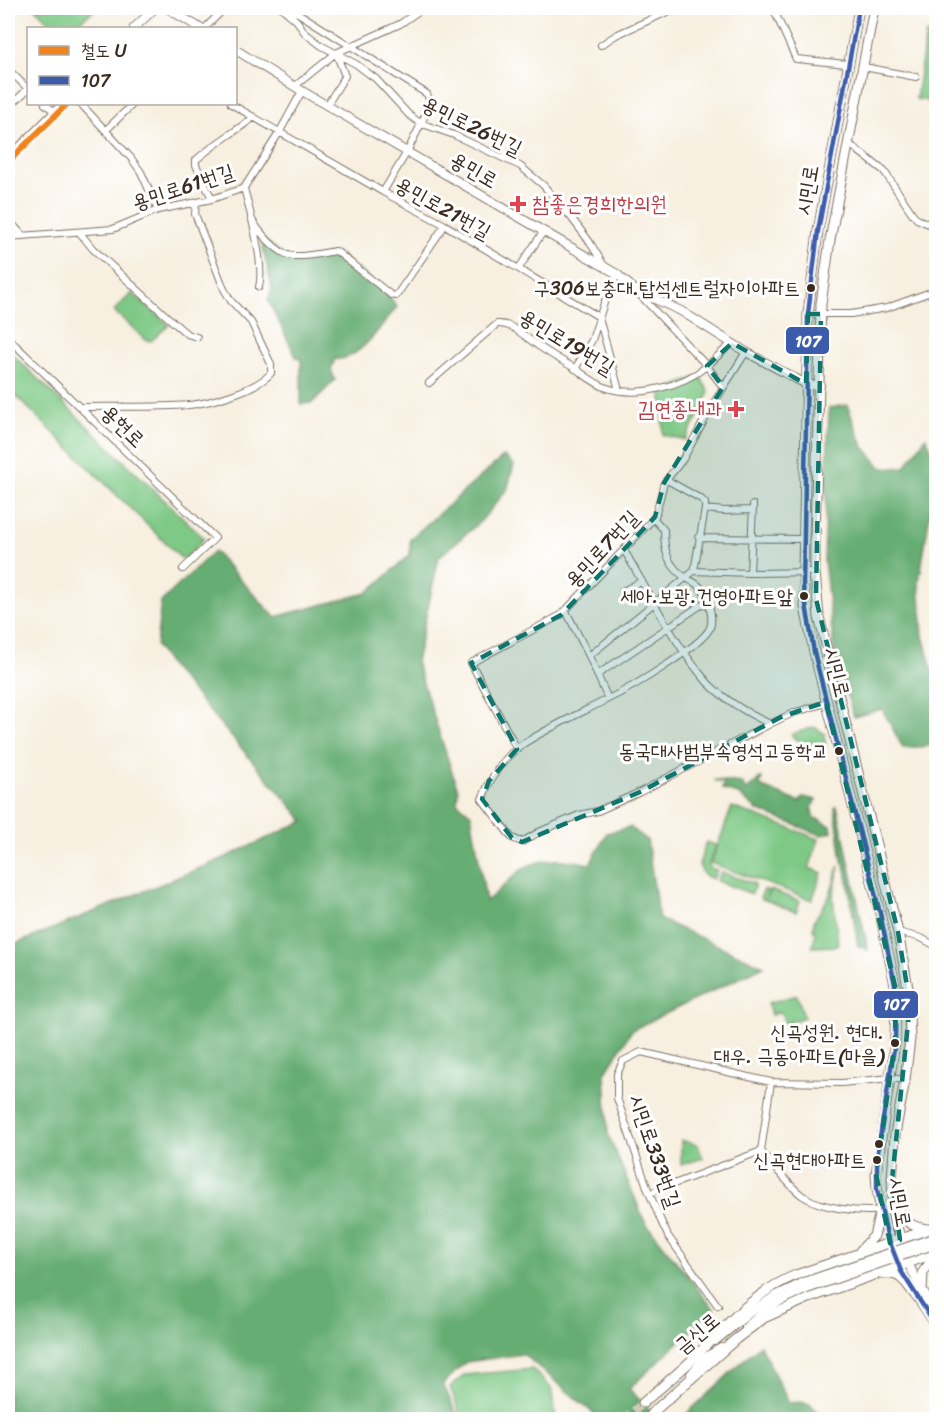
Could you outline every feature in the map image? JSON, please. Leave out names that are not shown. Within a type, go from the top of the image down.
[{"type":"main road","points":[[135,27],[155,8]]},
{"type":"main road","name":"시민로","points":[[859,8],[818,231],[808,314],[803,572],[809,631],[893,974],[896,1021],[876,1174],[881,1209],[890,1244],[903,1265]]},
{"type":"main road","name":"시민로","points":[[874,8],[831,240],[821,314],[815,572],[816,599],[824,638],[898,932],[910,1004],[910,1039],[895,1134],[892,1187],[894,1217],[903,1265]]},
{"type":"main road","points":[[8,159],[62,105]]},
{"type":"main road","points":[[892,1187],[902,1218],[921,1228],[936,1227]]},
{"type":"main road","points":[[855,1256],[868,1245],[874,1236],[881,1209]]},
{"type":"main road","points":[[691,1360],[731,1318],[768,1289],[796,1275],[936,1227]]},
{"type":"main road","points":[[674,1393],[764,1318],[794,1304],[936,1254]]},
{"type":"main road","points":[[858,1281],[884,1274],[896,1274],[918,1292],[923,1272],[928,1262],[936,1254]]},
{"type":"main road","name":"금신로","points":[[643,1403],[691,1360]]},
{"type":"main road","name":"금신로","points":[[652,1413],[674,1393]]},
{"type":"street","points":[[167,8],[201,27]]},
{"type":"street","points":[[204,27],[225,8]]},
{"type":"street","points":[[282,8],[294,11],[427,94],[431,104],[407,152],[383,192]]},
{"type":"street","points":[[298,89],[336,53],[400,24],[423,8]]},
{"type":"street","points":[[602,45],[673,8]]},
{"type":"street","points":[[773,8],[796,59],[848,64]]},
{"type":"street","name":"용민로26번길","points":[[294,11],[305,33],[322,46],[357,64],[376,79],[409,115],[420,123],[454,135],[520,166],[543,185],[570,216],[605,267]]},
{"type":"street","name":"용민로","points":[[237,51],[298,89],[617,274],[635,290],[681,311],[746,352],[806,384],[820,386]]},
{"type":"street","points":[[327,105],[345,76],[336,53]]},
{"type":"street","points":[[864,67],[916,77]]},
{"type":"street","points":[[8,69],[27,88]]},
{"type":"street","name":"용민로61번길","points":[[8,237],[22,234],[80,233],[113,229],[158,210],[212,199],[244,188],[279,133],[298,89]]},
{"type":"street","points":[[8,108],[27,90]]},
{"type":"street","points":[[46,105],[55,112]]},
{"type":"street","points":[[82,105],[131,158],[141,172],[158,210]]},
{"type":"street","points":[[106,130],[131,105]]},
{"type":"street","name":"용민로21번길","points":[[233,105],[445,225],[599,317]]},
{"type":"street","points":[[212,199],[196,165],[196,160],[254,117]]},
{"type":"street","points":[[848,143],[884,171],[917,219],[936,227]]},
{"type":"street","points":[[244,188],[261,279],[260,287]]},
{"type":"street","points":[[81,407],[198,403],[236,392],[261,381],[271,373],[271,364],[251,322],[231,301],[224,289],[195,214],[196,202]]},
{"type":"street","points":[[251,218],[262,235],[285,254],[294,256],[336,251],[391,295],[396,296],[445,225]]},
{"type":"street","points":[[8,219],[22,234]]},
{"type":"street","points":[[519,268],[543,232]]},
{"type":"street","points":[[80,233],[93,249],[173,322],[187,334],[197,337]]},
{"type":"street","points":[[575,369],[592,340],[617,274]]},
{"type":"street","points":[[635,290],[707,366],[723,387]]},
{"type":"street","points":[[808,314],[851,314],[887,308],[936,290]]},
{"type":"street","points":[[599,317],[619,390]]},
{"type":"street","name":"용민로19번길","points":[[429,383],[497,324],[504,324],[520,332],[598,384],[619,390],[646,391],[690,378],[732,343]]},
{"type":"street","name":"용현로","points":[[8,338],[215,538],[183,569]]},
{"type":"street","name":"용민로7번길","points":[[517,749],[471,663],[566,611],[654,518],[658,511],[660,494],[667,480],[690,448],[723,387],[746,352]]},
{"type":"street","points":[[667,480],[705,503],[694,572]]},
{"type":"street","points":[[705,509],[724,511],[753,507],[750,573]]},
{"type":"street","points":[[654,518],[664,530],[665,550],[669,563],[699,586],[707,601],[711,617],[710,626],[704,636],[685,651],[632,687],[517,749],[504,760],[489,782],[482,799],[512,838],[522,842],[579,815],[598,811],[640,792],[793,712],[826,703]]},
{"type":"street","points":[[699,538],[803,539]]},
{"type":"street","points":[[624,550],[668,626],[710,684],[739,706],[770,724]]},
{"type":"street","points":[[589,656],[694,572],[815,572]]},
{"type":"street","points":[[622,591],[642,581]]},
{"type":"street","points":[[597,675],[707,601]]},
{"type":"street","points":[[566,611],[608,699]]},
{"type":"street","points":[[898,932],[921,938],[936,946]]},
{"type":"street","name":"시민로333번길","points":[[718,1306],[668,1236],[650,1193],[617,1098],[617,1074],[623,1061],[641,1052],[771,1082],[842,1083],[890,1078],[905,1080]]},
{"type":"street","points":[[761,1152],[771,1082]]},
{"type":"street","points":[[761,1152],[803,1196],[831,1206],[866,1212],[881,1209]]},
{"type":"street","points":[[650,1193],[761,1152]]},
{"type":"street","points":[[778,1298],[804,1282],[936,1237]]},
{"type":"street","points":[[778,1298],[936,1244]]},
{"type":"street","name":"시민로","points":[[903,1265],[936,1326]]},
{"type":"street","name":"시민로","points":[[918,1292],[936,1310]]},
{"type":"street","name":"금신로","points":[[691,1360],[752,1311],[778,1298]]},
{"type":"street","name":"금신로","points":[[674,1393],[706,1357],[729,1343],[778,1298]]},
{"type":"highlighted area","points":[[808,314],[821,314],[816,599],[898,932],[910,1004],[892,1180],[900,1240],[890,1243],[876,1174],[895,1042],[896,990],[826,702],[781,717],[640,792],[522,842],[512,838],[482,799],[489,781],[517,749],[471,663],[561,615],[655,517],[664,483],[723,387],[707,366],[732,343],[806,384]]},
{"type":"green space","points":[[35,8],[97,8],[72,27],[54,27]]},
{"type":"green space","points":[[926,33],[936,40],[936,102],[916,99]]},
{"type":"green space","points":[[260,236],[291,261],[338,253],[387,293],[397,307],[377,332],[353,355],[335,359],[331,369],[335,380],[312,403],[301,404],[301,360],[296,357],[268,300],[272,288]]},
{"type":"green space","points":[[132,293],[169,325],[151,341],[146,340],[114,311]]},
{"type":"green space","points":[[8,350],[204,538],[186,558],[181,558],[8,388]]},
{"type":"green space","points":[[700,376],[709,392],[685,440],[663,435],[662,391]]},
{"type":"green space","points":[[847,405],[863,446],[882,468],[905,467],[926,437],[936,459],[936,475],[919,582],[923,636],[936,683],[936,741],[930,746],[903,748],[882,709],[854,717],[835,659],[824,560],[829,408]]},
{"type":"green space","points":[[504,456],[514,465],[507,490],[481,521],[439,557],[416,662],[458,790],[457,802],[471,814],[486,901],[521,870],[537,862],[564,860],[590,864],[607,833],[630,827],[647,840],[659,919],[764,966],[632,1030],[605,1073],[608,1134],[645,1222],[714,1309],[629,1389],[659,1419],[609,1420],[599,1418],[523,1354],[466,1362],[443,1384],[459,1419],[8,1420],[8,947],[222,859],[304,821],[167,662],[156,646],[161,602],[214,551],[275,617],[367,593],[410,555],[410,539]]},
{"type":"green space","points":[[814,727],[825,734],[825,748],[821,750],[801,745],[801,742],[792,736],[792,734]]},
{"type":"green space","points":[[762,778],[760,786],[799,802],[804,797],[816,800],[812,807],[813,817],[831,826],[832,832],[821,835],[757,810],[738,794],[722,789],[724,783],[714,780],[742,783],[746,791]]},
{"type":"green space","points":[[837,806],[868,950],[858,946],[846,869],[842,860],[835,808]]},
{"type":"green space","points":[[732,807],[819,839],[809,868],[822,873],[812,900],[711,863]]},
{"type":"green space","points":[[706,842],[716,845],[709,864],[710,868],[717,870],[713,879],[704,875],[699,865]]},
{"type":"green space","points":[[839,866],[833,897],[838,943],[835,946],[812,947],[816,932],[813,931],[814,921],[829,897]]},
{"type":"green space","points":[[721,872],[755,884],[752,894],[717,881]]},
{"type":"green space","points":[[764,889],[769,891],[766,896],[768,897],[770,890],[800,901],[796,912],[760,898]]},
{"type":"green space","points":[[797,995],[804,1017],[785,1024],[781,1012],[771,1015],[768,1003]]},
{"type":"green space","points":[[681,1140],[698,1145],[703,1158],[681,1165]]},
{"type":"green space","points":[[760,1345],[789,1403],[807,1403],[825,1419],[681,1419]]},
{"type":"green space","points":[[532,1369],[551,1388],[556,1419],[462,1419],[450,1387],[465,1375]]},
{"type":"tunnel","points":[[624,1420],[643,1403]]},
{"type":"rail line","name":"U","points":[[8,162],[66,105]]},
{"type":"transit line","name":"107","points":[[859,8],[818,231],[808,314],[803,587],[814,652],[880,913],[896,990],[895,1042],[877,1157],[877,1189],[887,1235],[901,1271],[936,1326]]},
{"type":"place","name":"참좋은경희한의원","points":[[518,204]]},
{"type":"place","name":"구306보충대.탑석센트럴자이아파트","points":[[811,288]]},
{"type":"place","name":"김연종내과","points":[[736,409]]},
{"type":"place","name":"세아.보광.건영아파트앞","points":[[804,596]]},
{"type":"place","name":"동국대사범부속영석고등학교","points":[[839,751]]},
{"type":"place","name":"신곡성원. 현대. 대우. 극동아파트(마을)","points":[[895,1043]]},
{"type":"place","name":"신곡현대아파트","points":[[877,1160]]}]
